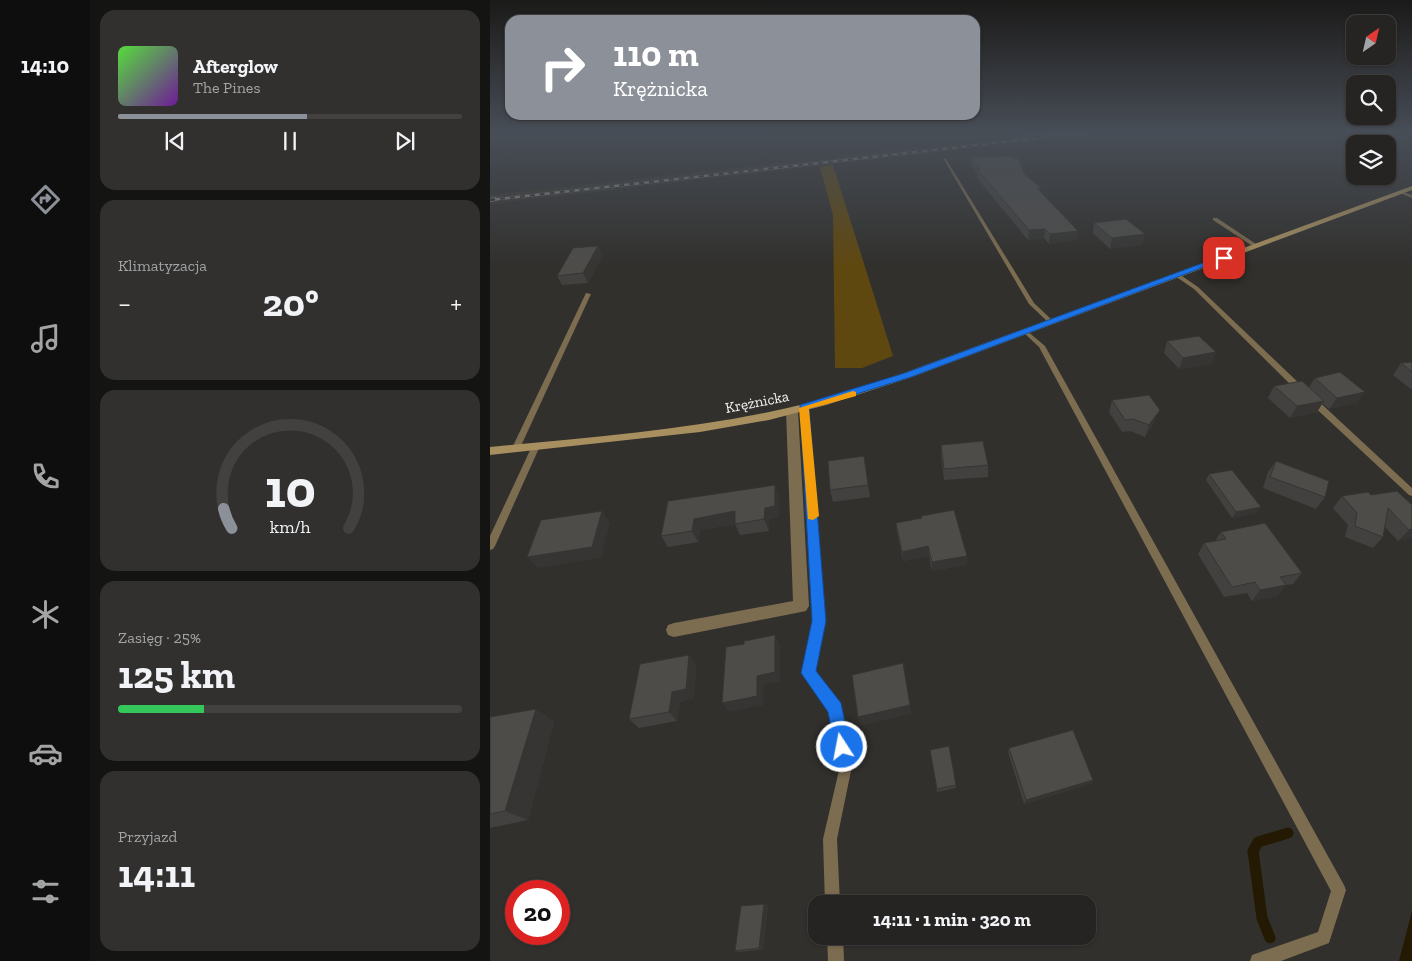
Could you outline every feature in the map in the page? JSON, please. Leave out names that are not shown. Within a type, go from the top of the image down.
[{"type":"street","name":"Krężnicka","points":[[490,450],[683,430],[798,409],[872,388],[1412,188]]},
{"type":"street","points":[[674,630],[801,606],[798,409]]},
{"type":"lane","points":[[955,177],[1032,304],[1051,322]]},
{"type":"lane","points":[[1402,192],[1412,197]]},
{"type":"lane","points":[[1215,219],[1256,246]]},
{"type":"lane","points":[[1177,276],[1196,288],[1279,370],[1412,493]]},
{"type":"lane","points":[[516,448],[588,294]]},
{"type":"lane","points":[[1026,332],[1042,346],[1340,890],[1324,938],[1258,961]]},
{"type":"lane","points":[[798,409],[819,621],[809,673],[835,709],[846,766],[830,839],[833,895]]},
{"type":"lane","points":[[490,546],[536,446]]},
{"type":"lane","points":[[835,945],[836,961]]},
{"type":"shaded area","points":[[653,177],[726,177],[490,204],[490,195]]},
{"type":"shaded area","points":[[823,177],[837,177],[893,356],[862,368],[835,368],[833,215]]},
{"type":"shaded area","points":[[1412,911],[1412,961],[1399,961]]},
{"type":"building","points":[[984,177],[1027,177],[1042,188],[1037,188],[1078,231],[1050,234],[1045,229],[1029,230]]},
{"type":"building","points":[[1126,219],[1145,234],[1112,238],[1094,223]]},
{"type":"building","points":[[598,246],[583,273],[557,276],[573,248]]},
{"type":"building","points":[[1199,336],[1216,352],[1183,358],[1167,341]]},
{"type":"building","points":[[1412,362],[1412,372],[1401,363]]},
{"type":"building","points":[[1340,372],[1365,392],[1337,398],[1315,378]]},
{"type":"building","points":[[1302,381],[1324,401],[1297,406],[1274,386]]},
{"type":"building","points":[[1149,395],[1160,410],[1149,425],[1133,419],[1125,420],[1112,400]]},
{"type":"building","points":[[983,441],[988,465],[944,469],[941,445]]},
{"type":"building","points":[[864,456],[868,485],[830,490],[828,461]]},
{"type":"building","points":[[1276,461],[1329,481],[1325,497],[1270,477]]},
{"type":"building","points":[[1232,470],[1261,507],[1236,512],[1209,474]]},
{"type":"building","points":[[775,485],[775,506],[765,508],[764,519],[735,524],[735,511],[694,519],[692,531],[661,536],[668,501]]},
{"type":"building","points":[[1397,491],[1412,505],[1412,529],[1409,530],[1388,508],[1383,537],[1355,526],[1357,513],[1342,496],[1368,492],[1371,495]]},
{"type":"building","points":[[954,510],[967,556],[932,562],[928,546],[902,552],[896,523]]},
{"type":"building","points":[[602,511],[592,547],[527,557],[541,520]]},
{"type":"building","points":[[1265,523],[1302,573],[1280,577],[1286,585],[1260,590],[1255,582],[1232,587],[1204,543],[1226,539],[1221,532]]},
{"type":"building","points":[[775,635],[775,672],[757,676],[757,696],[722,703],[726,647],[744,644],[744,641]]},
{"type":"building","points":[[689,655],[686,689],[672,692],[669,712],[629,719],[640,664]]},
{"type":"building","points":[[903,663],[910,705],[858,717],[852,675]]},
{"type":"building","points":[[536,709],[505,811],[490,814],[490,717]]},
{"type":"building","points":[[1073,730],[1093,780],[1026,800],[1009,748]]},
{"type":"building","points":[[949,746],[956,785],[937,789],[930,750]]},
{"type":"building","points":[[764,904],[759,948],[735,951],[741,906]]},
{"type":"waterway","points":[[1270,938],[1262,918],[1253,851],[1258,842],[1288,833]]},
{"type":"railway","points":[[490,200],[696,177]]},
{"type":"railway","points":[[490,200],[495,199]]},
{"type":"slow traffic","points":[[813,516],[804,408],[853,394]]},
{"type":"route","points":[[842,747],[835,709],[809,673],[819,621],[804,408],[908,375],[1224,258]]}]
